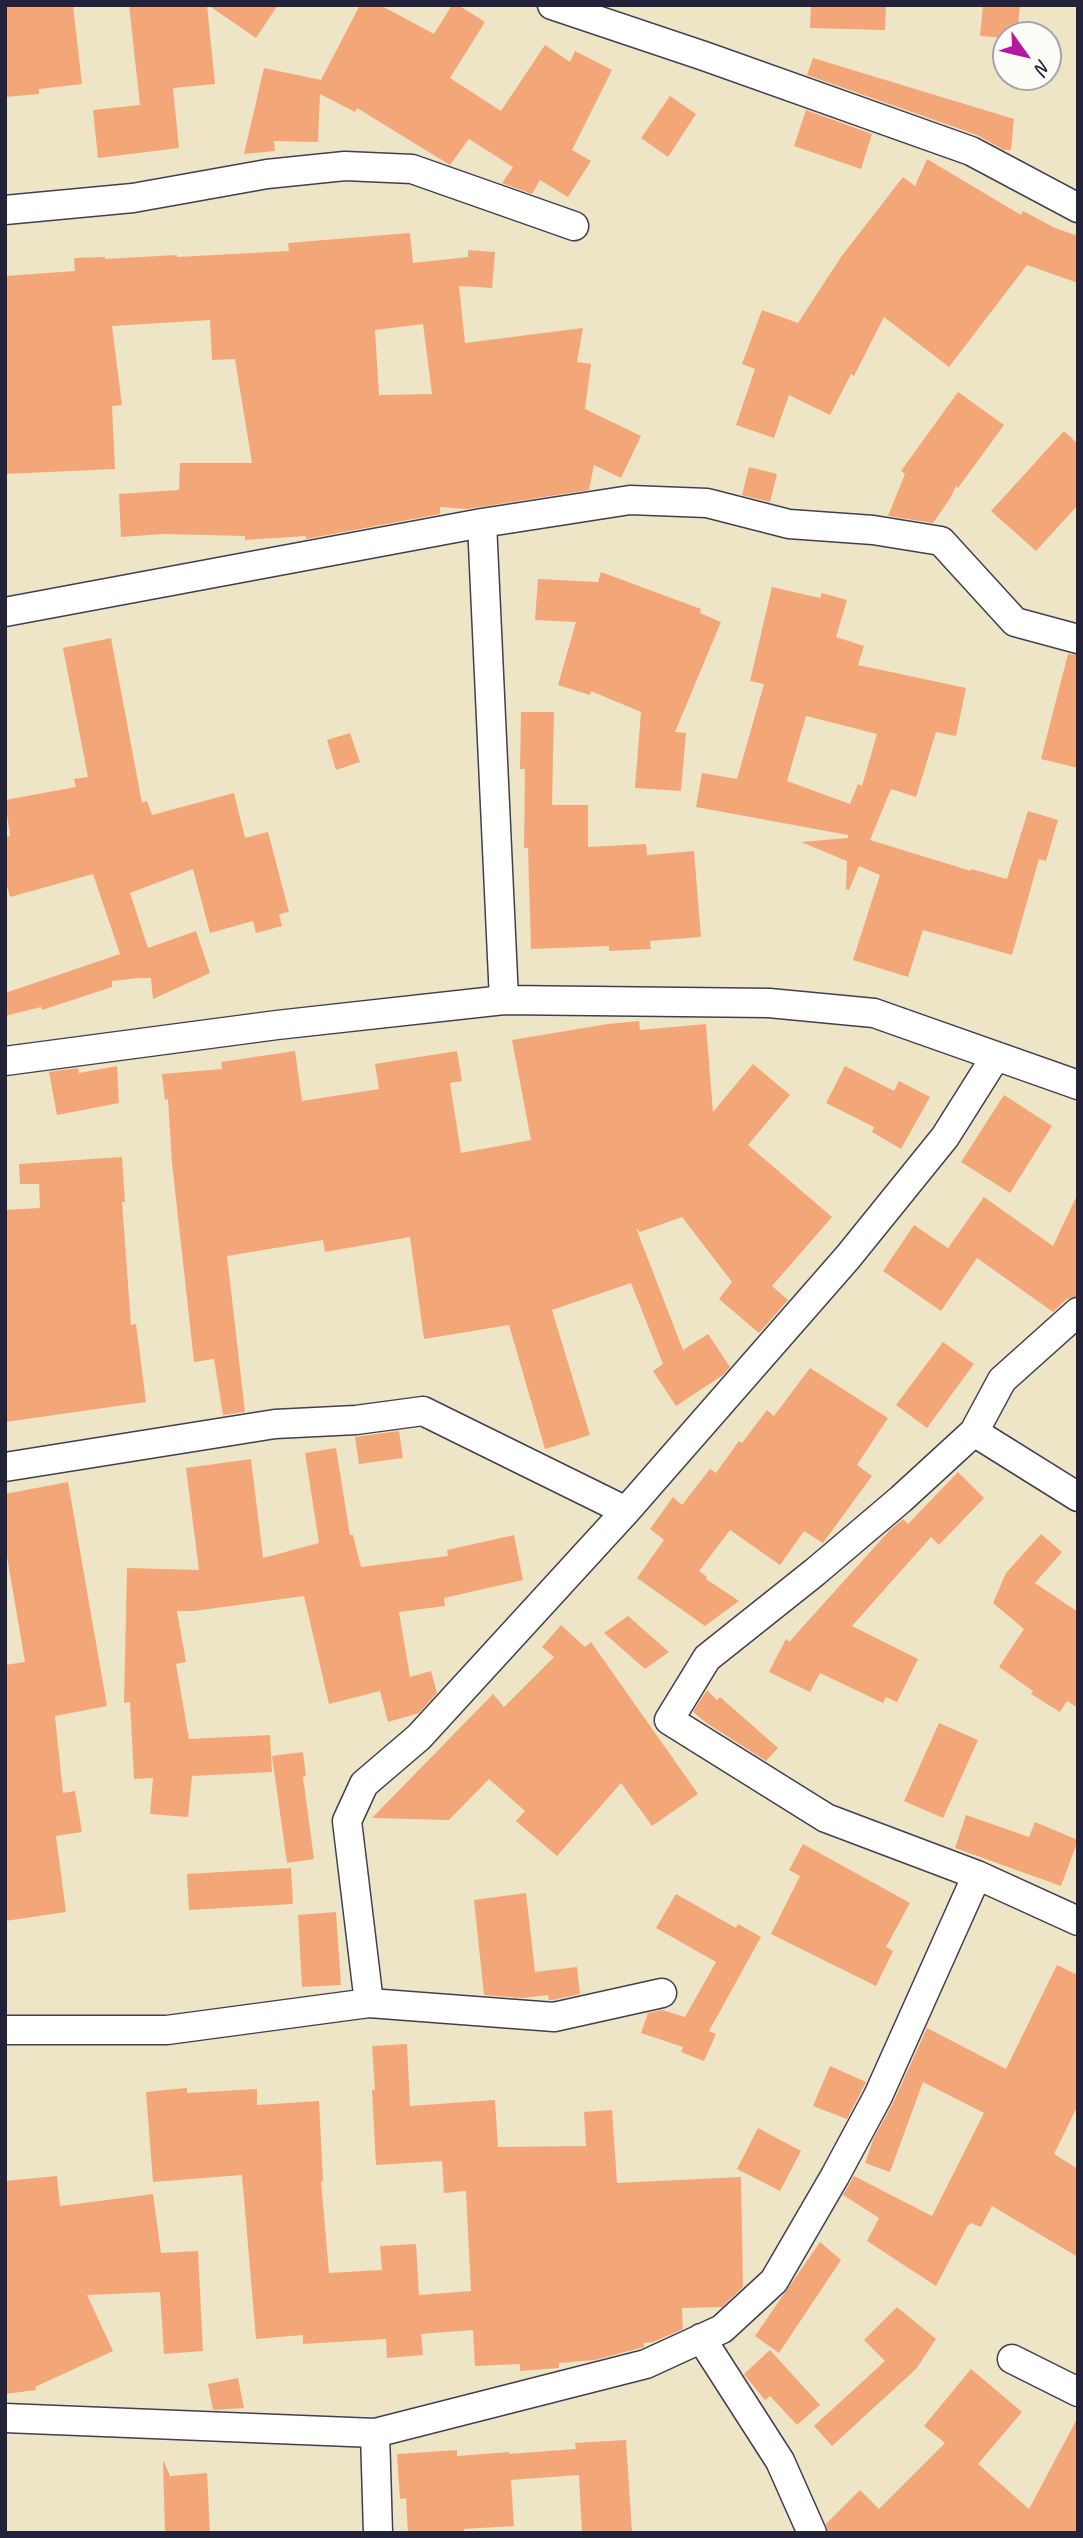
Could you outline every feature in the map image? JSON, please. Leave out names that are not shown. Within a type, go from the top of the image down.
[{"type":"street","points":[[552,5],[971,151],[1078,208]]},
{"type":"street","points":[[5,210],[133,198],[267,174],[345,166],[412,169],[574,226]]},
{"type":"street","points":[[5,612],[482,523],[630,499],[707,503],[789,524],[873,530],[941,541],[1015,622],[1078,639]]},
{"type":"street","points":[[482,523],[504,1000]]},
{"type":"street","points":[[5,1061],[278,1025],[504,1000],[769,1003],[874,1013],[1078,1085]]},
{"type":"street","points":[[369,2003],[347,1821],[364,1784],[419,1737],[626,1511],[848,1257],[937,1147],[996,1056]]},
{"type":"street","points":[[1078,1312],[1002,1380],[974,1432],[892,1507],[707,1658],[669,1720],[825,1818],[977,1875],[1078,1921]]},
{"type":"street","points":[[5,1467],[275,1424],[356,1420],[423,1411],[626,1511]]},
{"type":"street","points":[[974,1432],[1078,1497]]},
{"type":"street","points":[[5,2418],[375,2432],[646,2364],[722,2329],[774,2281],[835,2176],[878,2096],[977,1875]]},
{"type":"street","points":[[5,2030],[167,2030],[369,2003],[554,2017],[662,1993]]},
{"type":"street","points":[[701,2339],[780,2461],[812,2533]]},
{"type":"street","points":[[1012,2359],[1078,2392]]},
{"type":"street","points":[[375,2432],[378,2533]]},
{"type":"building","points":[[5,5],[73,5],[82,84],[39,89],[39,94],[5,97]]},
{"type":"building","points":[[129,5],[207,5],[215,84],[173,88],[179,148],[98,158],[93,110],[140,105]]},
{"type":"building","points":[[208,5],[278,5],[256,38]]},
{"type":"building","points":[[360,5],[380,5],[434,34],[452,5],[458,5],[485,22],[450,78],[501,111],[545,45],[570,62],[575,51],[612,70],[572,150],[591,161],[568,197],[540,180],[532,194],[502,183],[513,167],[469,139],[450,165],[357,108],[355,112],[320,94],[318,142],[274,141],[275,151],[244,154],[264,68],[321,80]]},
{"type":"building","points":[[811,5],[886,5],[885,30],[810,28]]},
{"type":"building","points":[[983,5],[1020,5],[1018,21],[992,21],[992,37],[980,36]]},
{"type":"building","points":[[813,58],[1014,119],[1011,150],[1004,150],[977,135],[807,75]]},
{"type":"building","points":[[670,96],[696,114],[668,157],[641,138]]},
{"type":"building","points":[[806,110],[872,134],[861,169],[794,146]]},
{"type":"building","points":[[927,159],[1021,215],[1023,211],[1055,228],[1078,236],[1078,283],[1027,265],[949,367],[884,317],[854,376],[851,374],[830,415],[789,395],[774,438],[736,425],[755,369],[742,364],[762,310],[798,323],[841,257],[903,177],[915,186]]},
{"type":"building","points":[[410,233],[413,263],[468,257],[468,250],[495,252],[492,288],[459,286],[465,343],[583,328],[577,362],[591,364],[585,409],[641,436],[621,478],[594,465],[589,490],[467,509],[440,507],[440,514],[306,539],[306,536],[245,540],[245,536],[163,534],[121,537],[119,494],[179,490],[180,463],[252,463],[235,359],[212,360],[210,320],[112,326],[122,405],[112,406],[115,469],[5,474],[6,276],[75,271],[74,258],[177,257],[289,251],[288,243]],"holes":[[[423,324],[432,394],[379,395],[375,330]]]},
{"type":"building","points":[[958,392],[1004,425],[958,488],[956,486],[933,523],[888,516],[905,474],[901,471]]},
{"type":"building","points":[[1064,431],[1078,444],[1078,505],[1036,551],[991,511]]},
{"type":"building","points":[[749,467],[777,474],[770,502],[742,495]]},
{"type":"building","points":[[601,572],[701,609],[700,613],[721,622],[675,732],[686,733],[681,791],[635,788],[641,712],[591,691],[590,695],[558,685],[576,622],[535,620],[538,579],[598,582]]},
{"type":"building","points":[[772,587],[820,598],[822,593],[847,600],[836,637],[864,646],[858,665],[966,688],[956,736],[936,732],[916,797],[891,789],[870,840],[971,871],[1007,879],[1028,811],[1058,820],[1046,861],[1039,859],[1012,955],[923,930],[908,977],[853,960],[880,875],[859,866],[849,890],[846,889],[847,861],[801,842],[848,838],[848,835],[696,807],[702,773],[737,779],[764,684],[750,681]],"holes":[[[806,716],[877,734],[862,786],[858,784],[850,804],[787,781]]]},
{"type":"building","points":[[111,638],[142,803],[147,801],[152,815],[234,793],[245,838],[268,832],[289,912],[279,914],[282,926],[256,933],[253,921],[210,933],[193,869],[130,893],[148,948],[196,931],[210,973],[153,999],[151,978],[112,981],[112,987],[42,1010],[41,1007],[5,1016],[5,993],[120,954],[93,874],[10,897],[5,878],[5,837],[10,836],[5,800],[76,787],[74,779],[88,777],[63,648]]},
{"type":"building","points":[[1068,654],[1078,655],[1078,768],[1041,759]]},
{"type":"building","points":[[521,712],[554,712],[552,805],[588,805],[588,847],[646,844],[647,855],[694,851],[701,937],[650,941],[651,949],[609,951],[609,946],[531,949],[528,848],[524,848],[525,769],[520,769]]},
{"type":"building","points":[[350,733],[360,762],[336,770],[327,740]]},
{"type":"building","points":[[639,1021],[640,1030],[706,1024],[713,1112],[753,1064],[790,1095],[748,1145],[832,1217],[772,1286],[788,1300],[759,1333],[719,1299],[732,1282],[682,1217],[640,1232],[636,1228],[683,1350],[708,1334],[730,1367],[723,1375],[676,1406],[653,1371],[663,1364],[631,1283],[552,1310],[590,1435],[545,1449],[509,1325],[424,1339],[410,1237],[325,1252],[323,1240],[227,1256],[245,1412],[223,1415],[214,1359],[194,1362],[172,1163],[168,1099],[165,1100],[162,1074],[222,1069],[221,1062],[295,1051],[302,1101],[379,1089],[375,1064],[457,1051],[462,1081],[450,1083],[461,1153],[531,1140],[512,1040]]},
{"type":"building","points":[[117,1066],[119,1103],[57,1115],[49,1072],[78,1068],[79,1073]]},
{"type":"building","points":[[845,1066],[894,1091],[899,1081],[930,1097],[901,1149],[872,1132],[874,1127],[826,1103]]},
{"type":"building","points":[[1004,1095],[1052,1126],[1010,1193],[961,1162]]},
{"type":"building","points":[[122,1157],[125,1202],[122,1202],[131,1325],[136,1324],[146,1402],[5,1422],[5,1210],[40,1208],[39,1184],[20,1184],[19,1164]]},
{"type":"building","points":[[1078,1193],[1078,1296],[1067,1299],[1053,1312],[977,1258],[941,1311],[883,1271],[914,1225],[948,1248],[984,1197],[1053,1246]]},
{"type":"building","points":[[943,1342],[974,1364],[927,1428],[896,1405]]},
{"type":"building","points":[[810,1368],[888,1418],[857,1465],[872,1476],[823,1543],[804,1531],[780,1565],[730,1530],[699,1571],[706,1579],[739,1601],[705,1626],[637,1578],[664,1540],[650,1529],[673,1497],[682,1505],[710,1469],[716,1473],[739,1441],[742,1443],[767,1410],[774,1416]]},
{"type":"building","points":[[399,1431],[403,1458],[359,1464],[355,1437]]},
{"type":"building","points":[[336,1448],[350,1535],[353,1535],[361,1567],[448,1556],[447,1550],[514,1535],[523,1580],[444,1598],[445,1606],[399,1612],[410,1677],[431,1671],[437,1693],[419,1713],[388,1722],[380,1691],[329,1704],[304,1596],[177,1611],[186,1662],[176,1664],[189,1739],[270,1735],[272,1772],[192,1776],[188,1817],[150,1814],[153,1778],[134,1779],[130,1702],[124,1703],[127,1568],[199,1570],[186,1468],[251,1459],[263,1558],[319,1543],[305,1453]]},
{"type":"building","points":[[958,1472],[984,1498],[939,1545],[931,1537],[852,1626],[918,1659],[897,1702],[886,1697],[883,1703],[820,1673],[810,1692],[769,1672],[786,1639],[789,1642],[890,1530],[903,1519],[908,1524]]},
{"type":"building","points":[[68,1482],[107,1706],[55,1716],[63,1793],[75,1791],[82,1832],[56,1836],[66,1912],[5,1921],[5,1665],[25,1662],[5,1545],[5,1494]]},
{"type":"building","points":[[1041,1534],[1062,1552],[1035,1583],[1078,1612],[1078,1708],[1067,1701],[1060,1712],[1031,1694],[1033,1691],[999,1667],[1024,1629],[993,1603],[1006,1573]]},
{"type":"building","points":[[628,1616],[669,1652],[645,1669],[604,1633]]},
{"type":"building","points":[[561,1625],[585,1647],[591,1642],[698,1794],[652,1826],[621,1783],[557,1856],[516,1821],[525,1811],[489,1779],[449,1820],[372,1818],[493,1694],[504,1707],[554,1657],[542,1647]]},
{"type":"building","points":[[707,1690],[717,1700],[720,1697],[778,1748],[766,1761],[693,1712]]},
{"type":"building","points":[[939,1723],[978,1740],[943,1818],[904,1801]]},
{"type":"building","points":[[303,1752],[306,1776],[303,1777],[314,1859],[287,1863],[272,1756]]},
{"type":"building","points":[[966,1815],[1029,1837],[1035,1822],[1078,1840],[1061,1886],[955,1848]]},
{"type":"building","points":[[803,1844],[910,1903],[886,1947],[893,1951],[876,1986],[771,1934],[800,1876],[789,1870]]},
{"type":"building","points":[[291,1868],[293,1904],[189,1910],[187,1874]]},
{"type":"building","points":[[526,1893],[535,1972],[577,1967],[580,1994],[553,2000],[549,2000],[548,1995],[523,1998],[484,1995],[474,1900]]},
{"type":"building","points":[[676,1894],[736,1928],[738,1924],[761,1937],[709,2031],[716,2034],[704,2061],[681,2052],[683,2047],[641,2033],[648,2013],[662,2010],[685,2017],[716,1962],[656,1928]]},
{"type":"building","points":[[336,1912],[341,1985],[302,1987],[298,1915]]},
{"type":"building","points":[[1057,1965],[1078,1975],[1078,2105],[1054,2154],[1078,2169],[1078,2257],[992,2206],[981,2227],[971,2223],[967,2227],[936,2286],[867,2241],[879,2218],[843,2195],[854,2176],[932,2216],[984,2113],[923,2082],[890,2172],[865,2163],[873,2140],[927,2028],[1006,2069]]},
{"type":"building","points":[[407,2044],[410,2106],[495,2100],[498,2147],[586,2146],[584,2112],[612,2110],[617,2183],[741,2177],[743,2287],[722,2307],[682,2308],[683,2329],[644,2343],[644,2347],[595,2360],[559,2363],[559,2368],[520,2371],[520,2364],[475,2366],[473,2330],[421,2334],[423,2355],[387,2358],[386,2339],[303,2344],[303,2335],[256,2339],[242,2175],[153,2182],[146,2092],[187,2088],[187,2093],[257,2089],[257,2105],[319,2101],[321,2181],[329,2273],[382,2270],[380,2246],[416,2244],[419,2295],[471,2291],[466,2191],[444,2193],[442,2161],[376,2165],[372,2046]]},
{"type":"building","points":[[830,2066],[866,2082],[847,2119],[813,2106]]},
{"type":"building","points":[[758,2128],[801,2151],[780,2191],[737,2169]]},
{"type":"building","points":[[57,2176],[60,2206],[153,2194],[161,2253],[198,2251],[203,2351],[164,2354],[160,2292],[87,2295],[113,2351],[35,2387],[36,2390],[5,2394],[5,2181]]},
{"type":"building","points":[[820,2242],[841,2260],[779,2353],[755,2336]]},
{"type":"building","points":[[897,2307],[936,2339],[916,2369],[832,2446],[814,2426],[885,2361],[864,2340]]},
{"type":"building","points":[[770,2350],[820,2405],[797,2425],[770,2396],[765,2400],[744,2374]]},
{"type":"building","points":[[971,2369],[1022,2412],[978,2464],[1029,2509],[1078,2417],[1078,2533],[828,2533],[826,2524],[860,2490],[879,2509],[945,2443],[924,2426]]},
{"type":"building","points":[[238,2378],[244,2408],[213,2410],[208,2384]]},
{"type":"building","points":[[626,2440],[632,2533],[582,2533],[579,2475],[511,2480],[514,2526],[464,2529],[464,2533],[408,2533],[406,2498],[400,2499],[397,2454],[457,2450],[457,2456],[509,2454],[576,2449],[575,2443]]},
{"type":"building","points":[[163,2460],[171,2478],[207,2473],[210,2533],[165,2533]]}]
